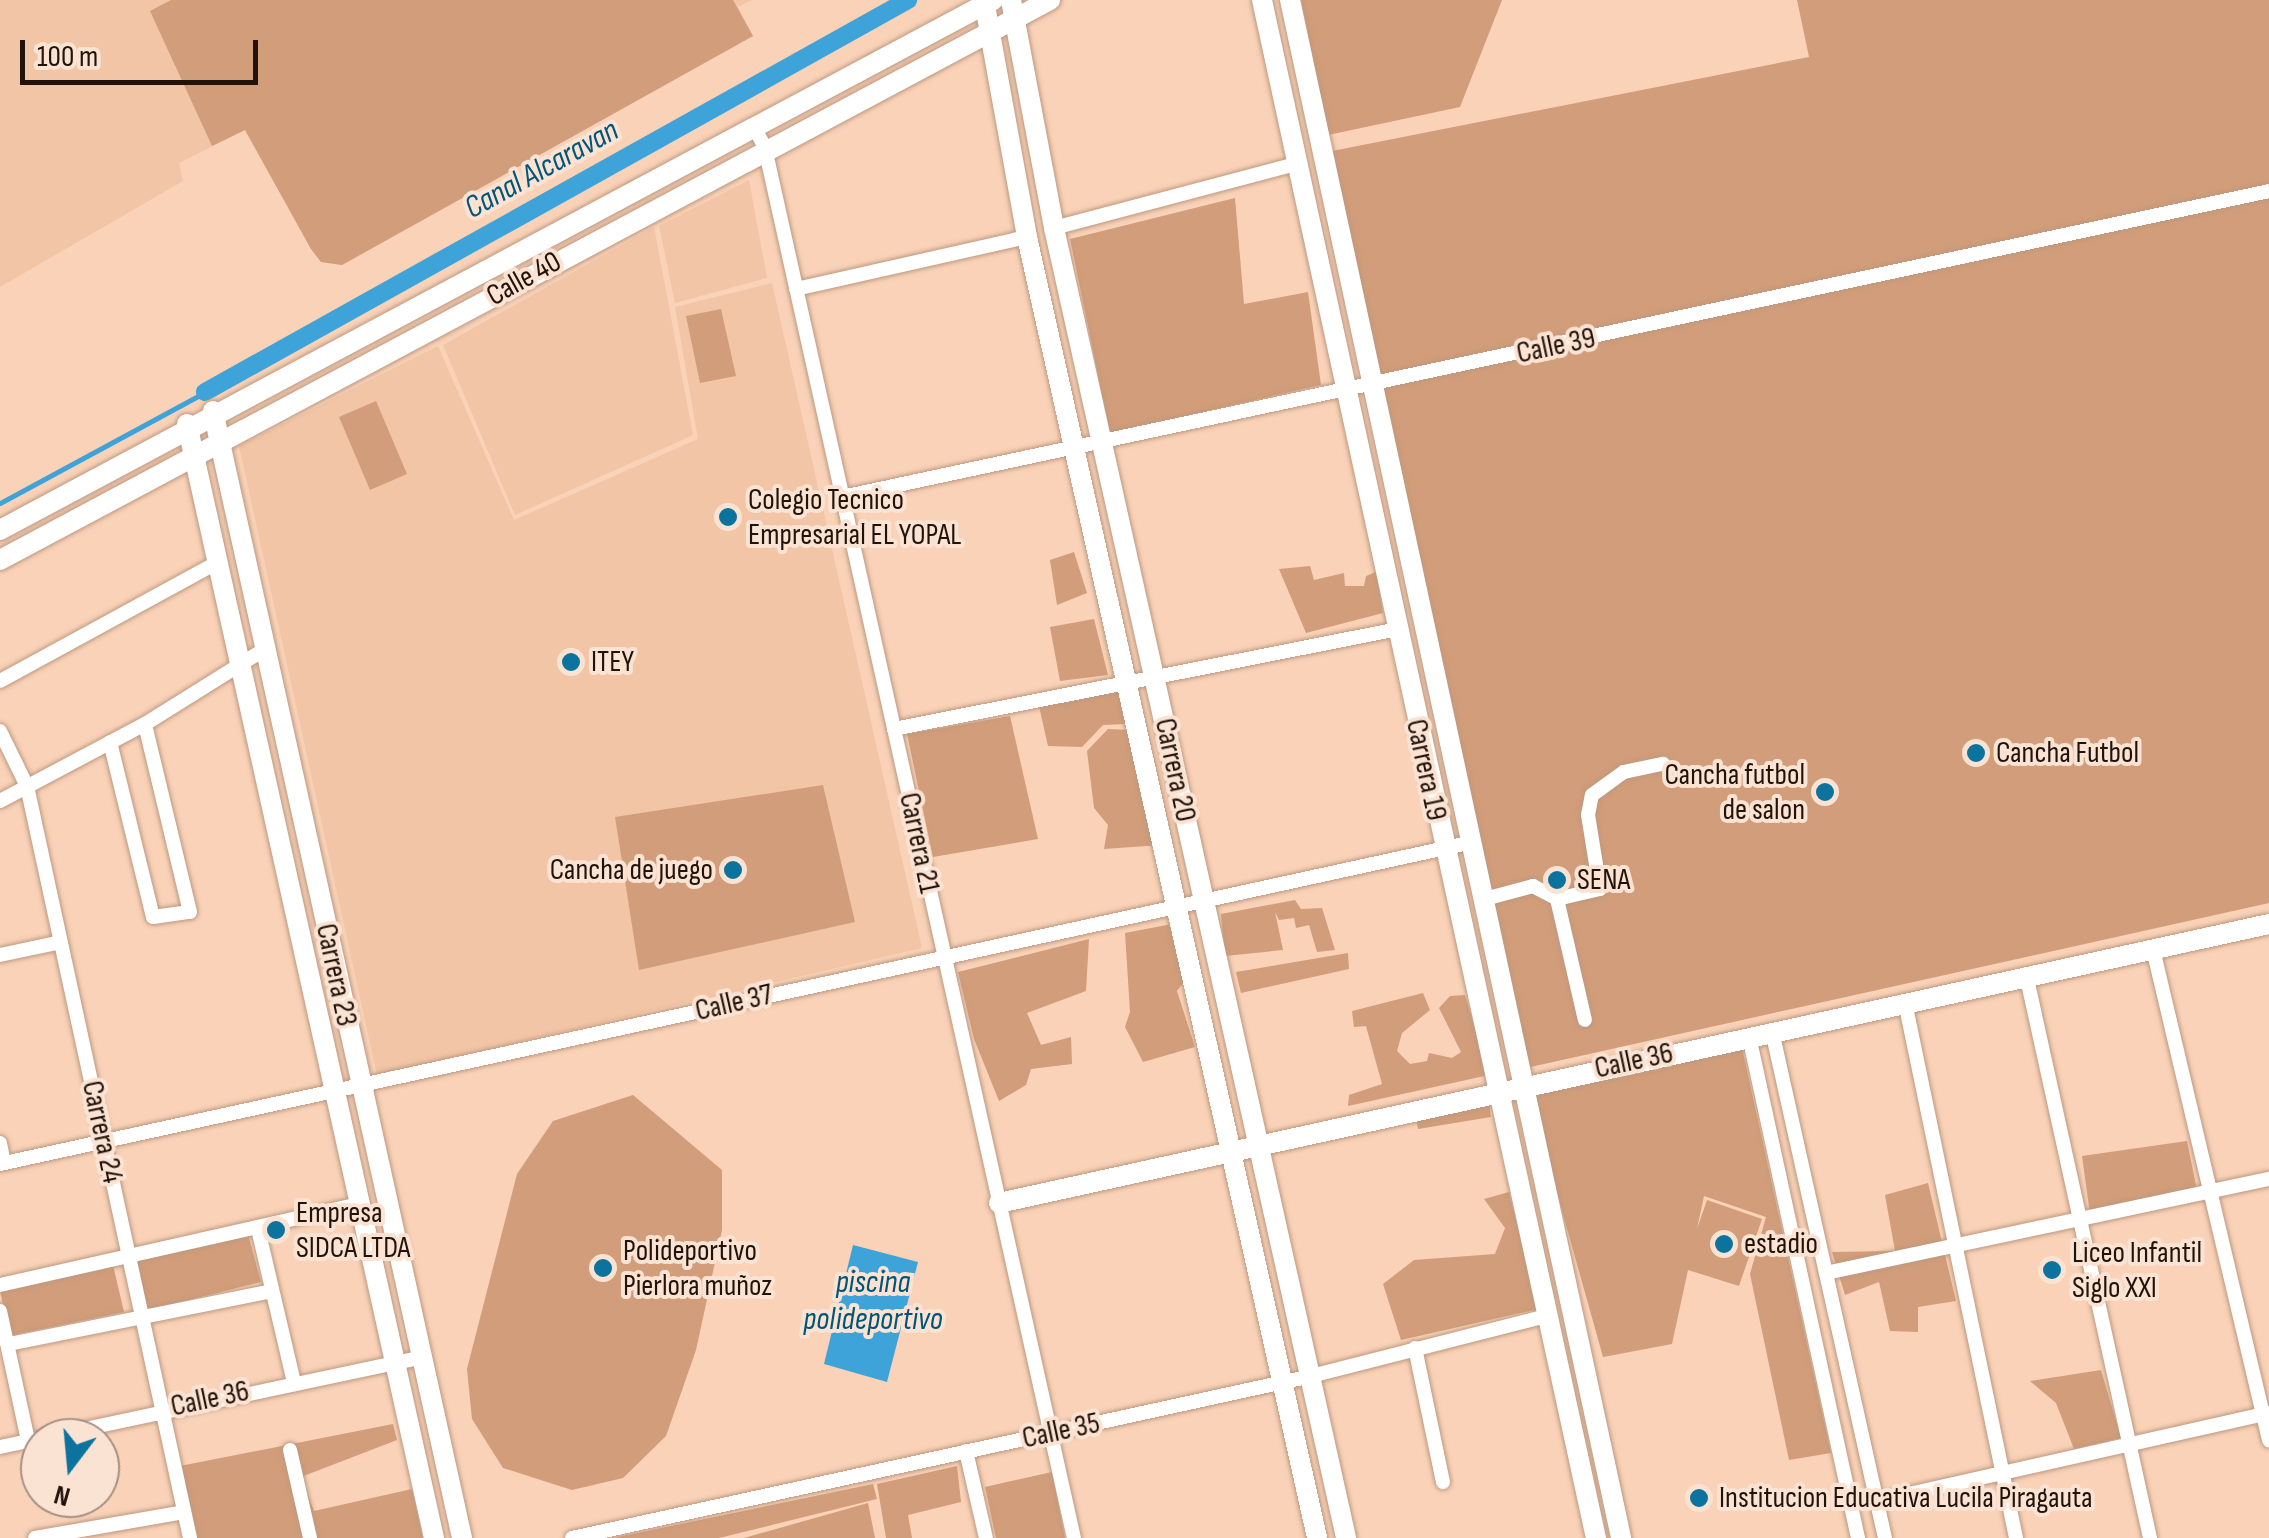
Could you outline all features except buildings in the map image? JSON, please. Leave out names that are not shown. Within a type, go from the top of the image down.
[{"type":"main road","name":"Calle 40","points":[[0,560],[765,148],[990,32],[1014,9],[1050,0]]},
{"type":"main road","name":"Carrera 19","points":[[1262,0],[1494,1090],[1596,1538]]},
{"type":"main road","name":"Carrera 19","points":[[1290,0],[1480,900],[1621,1538]]},
{"type":"main road","name":"Calle 40","points":[[0,530],[187,424],[987,1]]},
{"type":"main road","name":"Carrera 20","points":[[987,1],[1027,236],[1317,1538]]},
{"type":"main road","name":"Carrera 20","points":[[1014,9],[1054,228],[1204,900],[1254,1144],[1346,1538]]},
{"type":"main road","name":"Carrera 23","points":[[213,411],[462,1538]]},
{"type":"main road","name":"Carrera 23","points":[[187,424],[434,1538]]},
{"type":"main road","name":"Calle 36","points":[[999,1202],[1494,1090],[2269,924]]},
{"type":"street","name":"Carrera 21","points":[[753,125],[765,148],[1074,1538]]},
{"type":"street","points":[[1054,228],[1297,164]]},
{"type":"street","name":"Calle 39","points":[[842,497],[2269,191]]},
{"type":"street","points":[[796,288],[1027,236]]},
{"type":"street","points":[[0,680],[218,562]]},
{"type":"street","points":[[894,728],[1154,673],[1398,628]]},
{"type":"street","points":[[0,801],[145,724],[239,659],[265,648]]},
{"type":"street","points":[[110,742],[153,918],[190,912],[145,724]]},
{"type":"street","name":"Carrera 24","points":[[0,731],[27,786],[190,1538]]},
{"type":"street","points":[[1480,900],[1533,886],[1557,899],[1600,889],[1588,815],[1592,795],[1624,772],[1663,764]]},
{"type":"street","name":"Calle 37","points":[[2,1164],[1468,843]]},
{"type":"street","points":[[1557,899],[1585,1020]]},
{"type":"street","points":[[0,955],[61,942]]},
{"type":"street","points":[[2153,949],[2208,1192],[2267,1413],[2269,1440]]},
{"type":"street","points":[[2026,974],[2150,1538]]},
{"type":"street","points":[[1904,1002],[2016,1538]]},
{"type":"street","points":[[1772,1032],[1885,1538]]},
{"type":"street","points":[[1749,1036],[1858,1538]]},
{"type":"street","points":[[0,1143],[2,1164]]},
{"type":"street","points":[[1826,1273],[2269,1180]]},
{"type":"street","points":[[0,1285],[360,1204]]},
{"type":"street","points":[[258,1229],[294,1382]]},
{"type":"street","points":[[8,1344],[272,1292]]},
{"type":"street","points":[[0,1311],[23,1418]]},
{"type":"street","name":"Calle 35","points":[[572,1538],[1311,1376],[1548,1316]]},
{"type":"street","points":[[1415,1348],[1443,1482]]},
{"type":"street","name":"Calle 36","points":[[120,1419],[422,1357]]},
{"type":"street","points":[[1878,1500],[2267,1413]]},
{"type":"street","points":[[290,1450],[310,1538]]},
{"type":"street","points":[[966,1452],[986,1538]]},
{"type":"street","points":[[35,1538],[184,1512]]},
{"type":"shaded area","points":[[0,0],[752,0],[738,7],[753,36],[342,265],[321,262],[311,249],[245,130],[179,163],[183,181],[0,287]]},
{"type":"shaded area","points":[[171,0],[733,0],[753,36],[342,265],[321,262],[311,249],[245,130],[212,146],[150,11]]},
{"type":"shaded area","points":[[1301,0],[1502,0],[1460,107],[1328,135]]},
{"type":"shaded area","points":[[1797,0],[2269,0],[2269,903],[1526,1068],[1327,152],[1809,57]]},
{"type":"shaded area","points":[[749,180],[767,278],[675,303],[659,226]]},
{"type":"shaded area","points":[[1235,198],[1244,304],[1308,292],[1321,385],[1110,433],[1070,239]]},
{"type":"shaded area","points":[[654,227],[693,435],[515,515],[443,345]]},
{"type":"shaded area","name":"ITEY","points":[[772,283],[922,948],[377,1075],[239,446],[438,346],[514,520],[698,439],[675,307]]},
{"type":"shaded area","points":[[721,309],[736,376],[700,383],[686,316]]},
{"type":"shaded area","points":[[376,401],[407,474],[370,490],[339,417]]},
{"type":"shaded area","points":[[1074,552],[1087,593],[1057,605],[1050,560]]},
{"type":"shaded area","points":[[1310,566],[1314,580],[1344,573],[1345,586],[1364,586],[1366,576],[1376,572],[1383,613],[1306,633],[1279,569]]},
{"type":"shaded area","points":[[1094,619],[1108,675],[1060,681],[1050,627]]},
{"type":"shaded area","points":[[1119,689],[1127,724],[1103,725],[1082,747],[1048,746],[1038,702]]},
{"type":"shaded area","points":[[1010,716],[1038,839],[933,857],[907,734]]},
{"type":"shaded area","points":[[1108,729],[1130,730],[1161,845],[1104,849],[1108,825],[1094,808],[1087,751]]},
{"type":"shaded area","name":"Cancha de juego","points":[[823,785],[855,922],[639,970],[615,817]]},
{"type":"shaded area","points":[[1295,900],[1301,909],[1322,908],[1335,950],[1317,952],[1309,925],[1296,928],[1294,918],[1279,920],[1275,912],[1283,950],[1225,956],[1221,914]]},
{"type":"shaded area","points":[[1177,923],[1190,974],[1177,991],[1195,1047],[1143,1062],[1125,1027],[1130,1012],[1125,933]]},
{"type":"shaded area","points":[[1089,939],[1086,991],[1027,1013],[1041,1045],[1071,1037],[1072,1064],[1031,1069],[1026,1085],[999,1101],[974,1039],[958,972]]},
{"type":"shaded area","points":[[1348,953],[1349,969],[1241,993],[1236,972]]},
{"type":"shaded area","points":[[1423,993],[1430,1010],[1402,1033],[1397,1051],[1410,1064],[1427,1061],[1429,1053],[1452,1058],[1461,1052],[1439,1008],[1450,996],[1465,995],[1489,1075],[1348,1106],[1349,1095],[1382,1084],[1366,1026],[1354,1027],[1352,1011]]},
{"type":"shaded area","points":[[1741,1043],[1831,1453],[1789,1460],[1750,1274],[1766,1217],[1704,1196],[1697,1229],[1707,1200],[1762,1219],[1739,1286],[1688,1270],[1672,1344],[1603,1357],[1528,1089]]},
{"type":"shaded area","name":"Polideportivo Pierlora muñoz","points":[[633,1095],[722,1170],[722,1230],[696,1350],[666,1436],[623,1478],[572,1490],[503,1468],[472,1419],[467,1369],[517,1174],[553,1121]]},
{"type":"shaded area","points":[[1488,1097],[1491,1117],[1418,1129],[1414,1110]]},
{"type":"shaded area","points":[[2187,1141],[2198,1195],[2090,1214],[2082,1156]]},
{"type":"shaded area","points":[[1928,1183],[1956,1301],[1918,1307],[1918,1332],[1890,1331],[1879,1282],[1845,1295],[1832,1252],[1895,1251],[1885,1195]]},
{"type":"shaded area","points":[[1509,1192],[1538,1309],[1401,1340],[1383,1284],[1414,1260],[1495,1254],[1505,1228],[1484,1199]]},
{"type":"shaded area","points":[[248,1234],[261,1282],[148,1310],[136,1261]]},
{"type":"shaded area","points":[[113,1265],[124,1312],[8,1336],[0,1289]]},
{"type":"shaded area","points":[[2101,1370],[2121,1438],[2074,1449],[2056,1403],[2030,1381]]},
{"type":"shaded area","points":[[393,1424],[397,1440],[301,1477],[314,1511],[412,1489],[423,1538],[196,1538],[180,1466]]},
{"type":"shaded area","points":[[957,1466],[961,1502],[908,1515],[912,1538],[886,1538],[877,1484]]},
{"type":"shaded area","points":[[1052,1472],[1065,1538],[996,1538],[985,1487]]},
{"type":"shaded area","points":[[873,1484],[877,1499],[719,1538],[613,1538]]},
{"type":"shaded area","points":[[868,1503],[875,1538],[744,1538]]},
{"type":"water","name":"piscina polideportivo","points":[[853,1245],[918,1262],[887,1382],[824,1364]]},
{"type":"waterway","name":"Canal Alcaravan","points":[[205,392],[908,0]]},
{"type":"waterway","points":[[0,503],[205,392]]},
{"type":"place","name":"Colegio Tecnico Empresarial EL YOPAL","points":[[728,517]]},
{"type":"place","name":"ITEY","points":[[571,662]]},
{"type":"place","name":"Cancha Futbol","points":[[1976,753]]},
{"type":"place","name":"Cancha futbol de salon","points":[[1825,792]]},
{"type":"place","name":"Cancha de juego","points":[[733,870]]},
{"type":"place","name":"SENA","points":[[1557,880]]},
{"type":"place","name":"Empresa SIDCA LTDA","points":[[276,1230]]},
{"type":"place","name":"estadio","points":[[1724,1244]]},
{"type":"place","name":"Polideportivo Pierlora muñoz","points":[[603,1268]]},
{"type":"place","name":"Liceo Infantil Siglo XXI","points":[[2052,1270]]},
{"type":"place","name":"Institucion Educativa Lucila Piragauta","points":[[1699,1498]]}]
